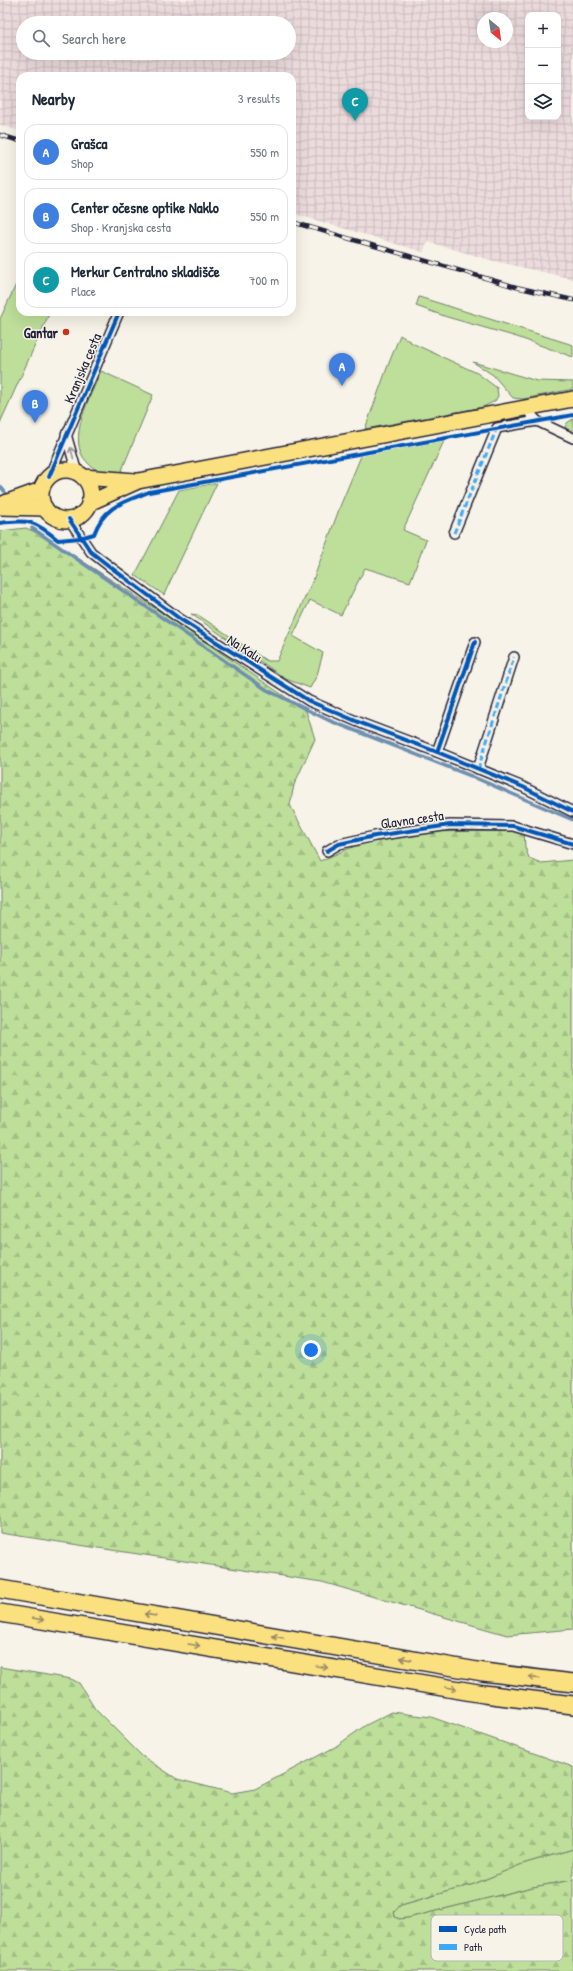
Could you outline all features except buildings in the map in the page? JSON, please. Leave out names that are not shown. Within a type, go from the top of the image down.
[{"type":"highway","points":[[0,1589],[483,1672],[573,1683]]},
{"type":"highway","points":[[0,1612],[484,1694],[573,1705]]},
{"type":"main road","points":[[138,481],[80,475],[65,470],[59,471],[49,477],[41,490],[41,500],[45,508],[55,517],[69,519],[81,514],[89,503],[138,481],[573,399]]},
{"type":"main road","points":[[80,475],[90,489],[89,503]]},
{"type":"main road","points":[[0,506],[41,490]]},
{"type":"main road","points":[[0,506],[45,508]]},
{"type":"street","name":"Kranjska cesta","points":[[49,477],[117,316]]},
{"type":"street","points":[[525,408],[536,421],[573,438]]},
{"type":"street","points":[[454,533],[497,428],[536,421]]},
{"type":"street","points":[[66,434],[80,475]]},
{"type":"street","name":"Na Kalu","points":[[69,519],[91,552],[109,566],[180,619],[308,701],[522,787],[573,812]]},
{"type":"street","points":[[437,752],[475,642]]},
{"type":"street","points":[[478,769],[514,657]]},
{"type":"street","name":"Glavna cesta","points":[[327,851],[339,844],[375,836],[450,825],[513,826],[573,844]]},
{"type":"shaded area","points":[[0,0],[573,0],[573,279],[494,261],[428,242],[423,252],[296,214],[296,72],[16,72],[16,130],[0,125]]},
{"type":"green space","points":[[16,285],[16,316],[48,316],[0,423],[0,319]]},
{"type":"green space","points":[[419,297],[573,345],[573,357],[517,337],[447,317],[416,306]]},
{"type":"green space","points":[[400,335],[414,344],[477,373],[497,388],[498,396],[495,401],[483,407],[365,429]]},
{"type":"green space","points":[[473,362],[537,381],[573,382],[573,389],[523,399],[513,398],[493,375]]},
{"type":"green space","points":[[101,371],[153,395],[121,472],[102,472],[94,468],[87,462],[81,453],[78,442],[79,430],[86,405]]},
{"type":"green space","points":[[573,419],[573,434],[568,432],[565,427],[567,423]]},
{"type":"green space","points":[[444,441],[403,530],[426,540],[410,582],[365,568],[341,615],[310,600],[293,636],[323,653],[317,675],[310,688],[286,679],[191,614],[198,615],[267,661],[277,661],[315,575],[341,504],[361,456]]},
{"type":"green space","points":[[217,483],[164,595],[135,575],[179,490]]},
{"type":"green space","points":[[26,528],[44,536],[179,624],[306,711],[315,739],[294,785],[290,805],[320,861],[350,848],[399,832],[524,831],[525,847],[529,858],[541,863],[573,860],[573,1629],[507,1635],[322,1582],[0,1533],[0,531]]},
{"type":"green space","points":[[0,1667],[71,1679],[79,1683],[95,1709],[142,1756],[177,1779],[232,1793],[255,1789],[335,1747],[366,1725],[392,1712],[431,1717],[573,1767],[573,1849],[522,1864],[474,1884],[401,1905],[394,1912],[395,1917],[399,1919],[408,1918],[533,1887],[573,1880],[573,1971],[0,1971]]},
{"type":"green space","points":[[573,1849],[573,1880],[533,1887],[408,1918],[399,1919],[395,1917],[394,1911],[401,1905],[474,1884],[522,1864]]},
{"type":"waterway","points":[[0,486],[5,492]]},
{"type":"waterway","points":[[32,528],[267,690],[328,720],[471,776],[573,820]]},
{"type":"railway","points":[[0,135],[16,140]]},
{"type":"railway","points":[[296,223],[516,287],[573,300]]},
{"type":"marked path","points":[[454,533],[497,428]]},
{"type":"marked path","points":[[478,769],[514,657]]},
{"type":"cycle path","points":[[49,477],[117,316]]},
{"type":"cycle path","points":[[0,523],[18,521],[31,523],[37,525],[58,540],[80,538],[94,534],[103,517],[116,506],[149,492],[573,415]]},
{"type":"cycle path","points":[[69,519],[91,552],[109,566],[180,619],[309,701],[363,724],[523,787],[573,812]]},
{"type":"cycle path","points":[[437,752],[475,642]]},
{"type":"cycle path","points":[[327,851],[339,844],[375,836],[450,825],[513,826],[573,844]]},
{"type":"place","name":"Merkur Centralno skladišče","points":[[355,121]]},
{"type":"place","name":"Gantar","points":[[66,332]]},
{"type":"place","name":"Grašca","points":[[342,386]]},
{"type":"place","name":"Center očesne optike Naklo","points":[[35,423]]}]
